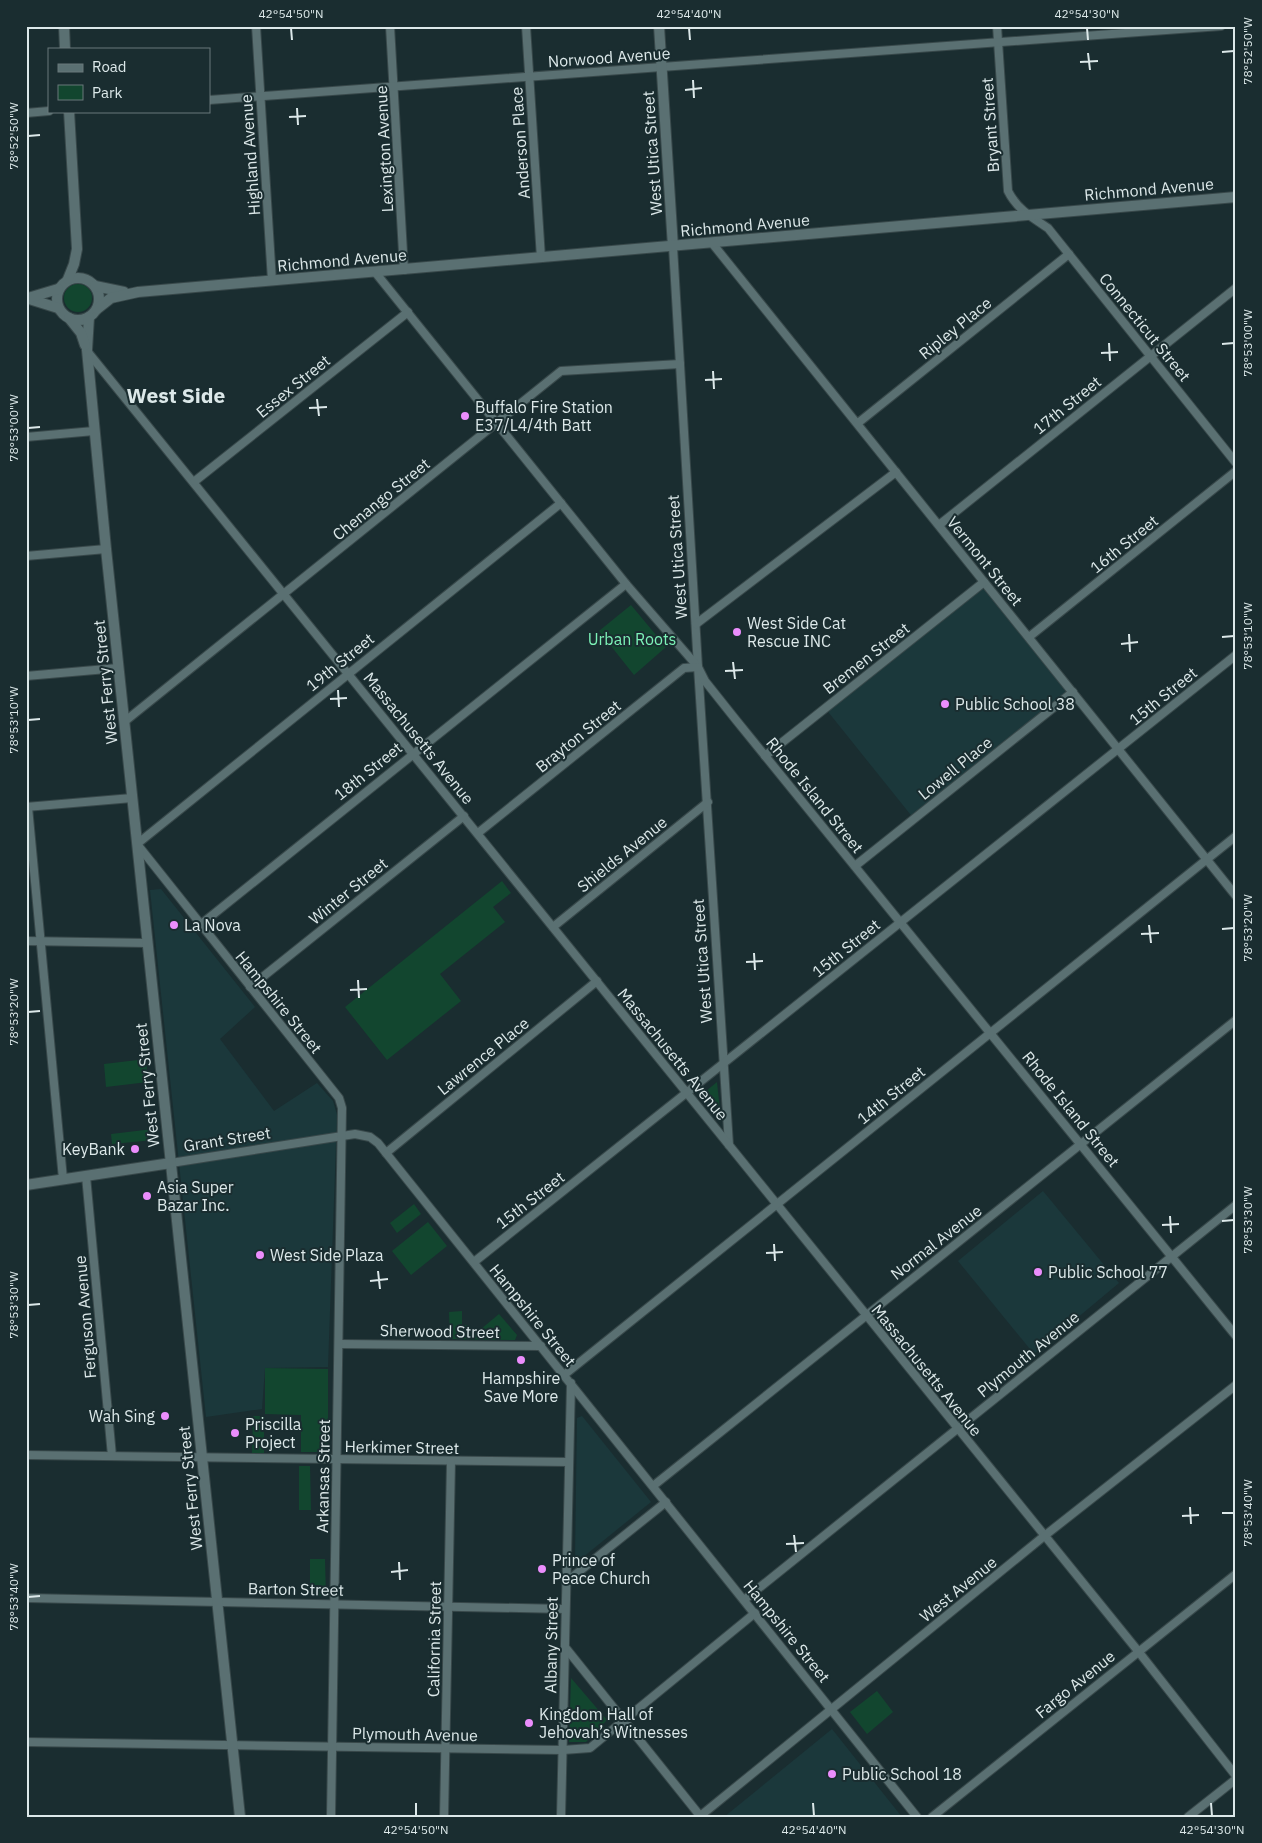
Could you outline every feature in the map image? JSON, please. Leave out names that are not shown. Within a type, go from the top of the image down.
[{"type":"street","points":[[64,26],[65,48]]},
{"type":"street","name":"Highland Avenue","points":[[256,26],[272,281]]},
{"type":"street","name":"Lexington Avenue","points":[[390,26],[404,270]]},
{"type":"street","name":"Anderson Place","points":[[526,26],[541,258]]},
{"type":"street","name":"West Utica Street","points":[[659,26],[729,1146]]},
{"type":"street","name":"Bryant Street","points":[[997,26],[1008,191],[1014,202],[1026,215]]},
{"type":"street","name":"Norwood Avenue","points":[[210,100],[1221,26]]},
{"type":"street","points":[[26,112],[48,111]]},
{"type":"street","points":[[26,298],[58,289],[68,279],[75,260],[69,112]]},
{"type":"street","name":"Richmond Avenue","points":[[97,308],[111,298],[138,292],[1236,197]]},
{"type":"street","name":"Connecticut Street","points":[[1026,215],[1048,228],[1236,463]]},
{"type":"street","name":"Vermont Street","points":[[712,243],[1236,896]]},
{"type":"street","points":[[76,249],[86,279]]},
{"type":"street","name":"Ripley Place","points":[[858,424],[1069,254]]},
{"type":"street","name":"Rhode Island Street","points":[[375,272],[626,584],[698,667],[705,681],[765,756],[992,1032],[1236,1336]]},
{"type":"street","points":[[26,298],[58,308],[69,318],[78,320],[90,317],[97,308],[99,298],[95,286],[86,279],[78,277],[68,279]]},
{"type":"street","name":"Richmond Avenue","points":[[95,286],[110,290],[138,292]]},
{"type":"street","name":"17th Street","points":[[939,525],[1236,288]]},
{"type":"street","points":[[58,289],[56,298],[58,308]]},
{"type":"street","name":"Essex Street","points":[[195,481],[408,312]]},
{"type":"street","name":"West Ferry Street","points":[[87,350],[90,317]]},
{"type":"street","name":"West Ferry Street","points":[[69,318],[84,338],[87,350],[118,668],[240,1817]]},
{"type":"street","name":"Massachusetts Avenue","points":[[87,350],[195,481],[1044,1537],[1138,1651],[1236,1778]]},
{"type":"street","name":"Chenango Street","points":[[124,722],[561,371],[680,364]]},
{"type":"street","points":[[26,437],[94,431]]},
{"type":"street","points":[[696,624],[896,472]]},
{"type":"street","name":"16th Street","points":[[1029,637],[1236,472]]},
{"type":"street","name":"19th Street","points":[[137,844],[561,503]]},
{"type":"street","points":[[26,556],[106,549]]},
{"type":"street","name":"Bremen Street","points":[[765,756],[984,582]]},
{"type":"street","name":"18th Street","points":[[200,925],[626,584]]},
{"type":"street","name":"15th Street","points":[[474,1262],[1236,655]]},
{"type":"street","name":"Brayton Street","points":[[478,833],[684,668],[698,667]]},
{"type":"street","points":[[26,676],[118,668]]},
{"type":"street","name":"Lowell Place","points":[[855,866],[1073,692]]},
{"type":"street","points":[[63,1179],[27,807],[132,798]]},
{"type":"street","name":"Shields Avenue","points":[[553,927],[708,802]]},
{"type":"street","name":"Winter Street","points":[[250,987],[464,816]]},
{"type":"street","name":"14th Street","points":[[564,1375],[1236,836]]},
{"type":"street","name":"Hampshire Street","points":[[137,844],[339,1098],[342,1108],[343,1136],[355,1134],[370,1137],[386,1153],[917,1817]]},
{"type":"street","points":[[26,941],[147,943]]},
{"type":"street","name":"Lawrence Place","points":[[386,1153],[597,981]]},
{"type":"street","name":"Normal Avenue","points":[[653,1486],[1236,1020]]},
{"type":"street","name":"Grant Street","points":[[26,1185],[343,1136]]},
{"type":"street","name":"Arkansas Street","points":[[330,1817],[343,1136]]},
{"type":"street","name":"Ferguson Avenue","points":[[86,1176],[112,1456]]},
{"type":"street","name":"Plymouth Avenue","points":[[744,1600],[1236,1205]]},
{"type":"street","name":"Sherwood Street","points":[[340,1344],[541,1346]]},
{"type":"street","name":"Albany Street","points":[[561,1817],[571,1384]]},
{"type":"street","name":"West Avenue","points":[[700,1816],[1044,1537],[1236,1385]]},
{"type":"street","name":"Herkimer Street","points":[[26,1455],[568,1462]]},
{"type":"street","name":"California Street","points":[[444,1817],[451,1461]]},
{"type":"street","points":[[566,1582],[666,1502]]},
{"type":"street","name":"Fargo Avenue","points":[[932,1817],[1236,1574]]},
{"type":"street","name":"Barton Street","points":[[26,1598],[565,1609]]},
{"type":"street","name":"Plymouth Avenue","points":[[26,1742],[562,1750],[590,1748],[755,1613]]},
{"type":"street","points":[[564,1646],[700,1816]]},
{"type":"street","points":[[1188,1817],[1236,1778]]},
{"type":"shaded area","name":"Public School 38","points":[[984,582],[1073,692],[914,819],[825,708]]},
{"type":"shaded area","points":[[161,889],[255,1007],[220,1039],[274,1111],[317,1083],[333,1101],[337,1115],[328,1367],[265,1368],[262,1409],[206,1417],[150,890]]},
{"type":"shaded area","name":"Public School 77","points":[[1043,1191],[1119,1283],[1034,1354],[958,1261]]},
{"type":"shaded area","points":[[582,1416],[651,1502],[577,1562],[575,1559],[577,1418]]},
{"type":"shaded area","points":[[832,1729],[902,1817],[724,1817]]},
{"type":"green space","points":[[78,284],[88,288],[92,298],[88,308],[78,312],[68,308],[64,298],[68,288]]},
{"type":"green space","name":"Urban Roots","points":[[631,605],[666,647],[634,675],[599,631]]},
{"type":"green space","points":[[502,881],[511,893],[493,907],[505,922],[440,974],[461,1001],[387,1060],[345,1007]]},
{"type":"green space","points":[[146,1059],[148,1082],[106,1087],[104,1064]]},
{"type":"green space","points":[[717,1082],[721,1120],[700,1096]]},
{"type":"green space","points":[[153,1129],[154,1140],[112,1144],[111,1134]]},
{"type":"green space","points":[[414,1204],[421,1214],[397,1233],[390,1223]]},
{"type":"green space","points":[[428,1222],[447,1246],[411,1275],[392,1251]]},
{"type":"green space","points":[[462,1311],[462,1325],[469,1325],[475,1334],[499,1314],[517,1335],[515,1340],[450,1339],[449,1312]]},
{"type":"green space","points":[[265,1368],[328,1369],[328,1452],[301,1452],[301,1415],[265,1414]]},
{"type":"green space","points":[[253,1416],[264,1416],[264,1453],[252,1453]]},
{"type":"green space","points":[[299,1466],[310,1466],[311,1510],[299,1510]]},
{"type":"green space","points":[[310,1559],[325,1559],[326,1596],[310,1596]]},
{"type":"green space","points":[[571,1678],[607,1720],[586,1742],[569,1742]]},
{"type":"green space","points":[[877,1691],[893,1712],[867,1734],[850,1712]]},
{"type":"place","name":"Buffalo Fire Station E37/L4/4th Batt","points":[[465,416]]},
{"type":"place","name":"West Side Cat Rescue INC","points":[[737,632]]},
{"type":"place","name":"Public School 38","points":[[945,704]]},
{"type":"place","name":"La Nova","points":[[174,925]]},
{"type":"place","name":"KeyBank","points":[[135,1149]]},
{"type":"place","name":"Asia Super Bazar Inc.","points":[[147,1196]]},
{"type":"place","name":"West Side Plaza","points":[[260,1255]]},
{"type":"place","name":"Public School 77","points":[[1038,1272]]},
{"type":"place","name":"Hampshire Save More","points":[[521,1360]]},
{"type":"place","name":"Wah Sing","points":[[165,1416]]},
{"type":"place","name":"Priscilla Project","points":[[235,1433]]},
{"type":"place","name":"Prince of Peace Church","points":[[542,1569]]},
{"type":"place","name":"Kingdom Hall of Jehovah’s Witnesses","points":[[529,1723]]},
{"type":"place","name":"Public School 18","points":[[832,1774]]},
{"type":"district","name":"West Side","points":[[176,395]]}]
